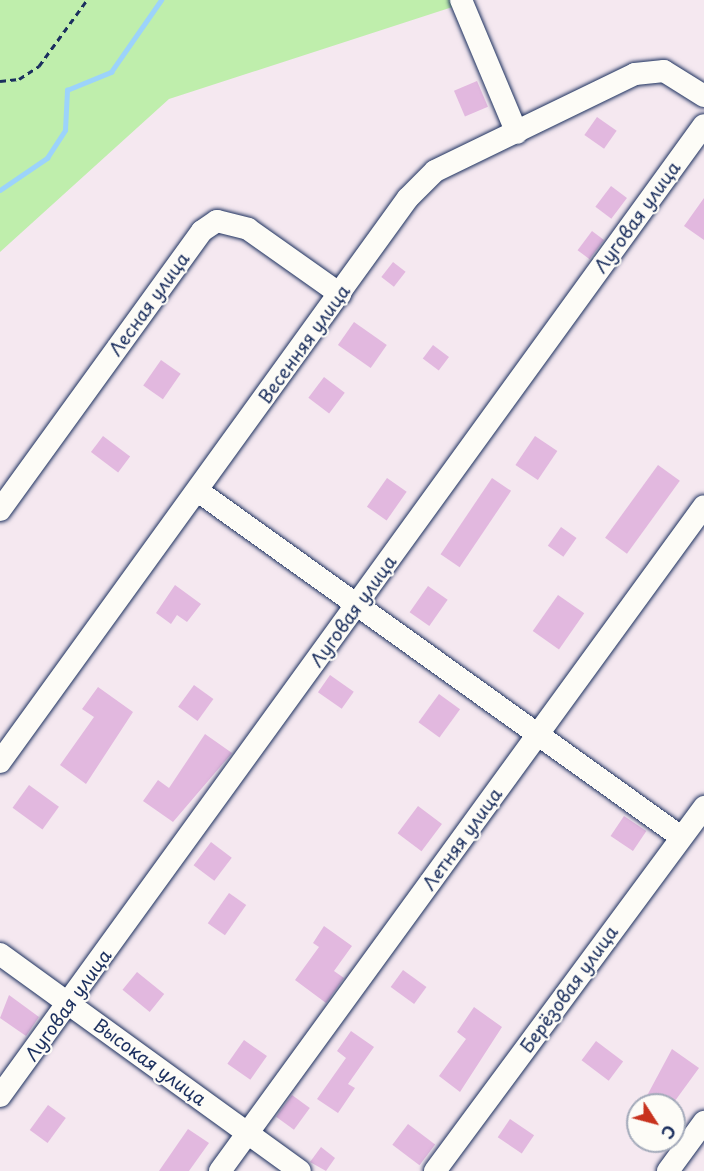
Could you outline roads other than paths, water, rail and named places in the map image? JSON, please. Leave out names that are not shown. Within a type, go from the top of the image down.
[{"type":"street","points":[[460,0],[517,133]]},
{"type":"street","name":"Весенняя улица","points":[[0,762],[408,198],[435,171],[635,74],[664,71],[704,96]]},
{"type":"street","name":"Луговая улица","points":[[0,1096],[69,1004],[704,125]]},
{"type":"street","name":"Лесная улица","points":[[0,510],[202,231],[217,220],[248,229],[340,294]]},
{"type":"street","points":[[198,491],[681,837]]},
{"type":"street","name":"Летняя улица","points":[[220,1171],[704,506]]},
{"type":"street","name":"Берёзовая улица","points":[[435,1171],[704,807]]},
{"type":"street","name":"Высокая улица","points":[[0,954],[300,1171]]},
{"type":"street","points":[[668,1171],[704,1122]]},
{"type":"waterway","points":[[0,190],[47,158],[65,130],[67,90],[111,72],[161,0]]}]
